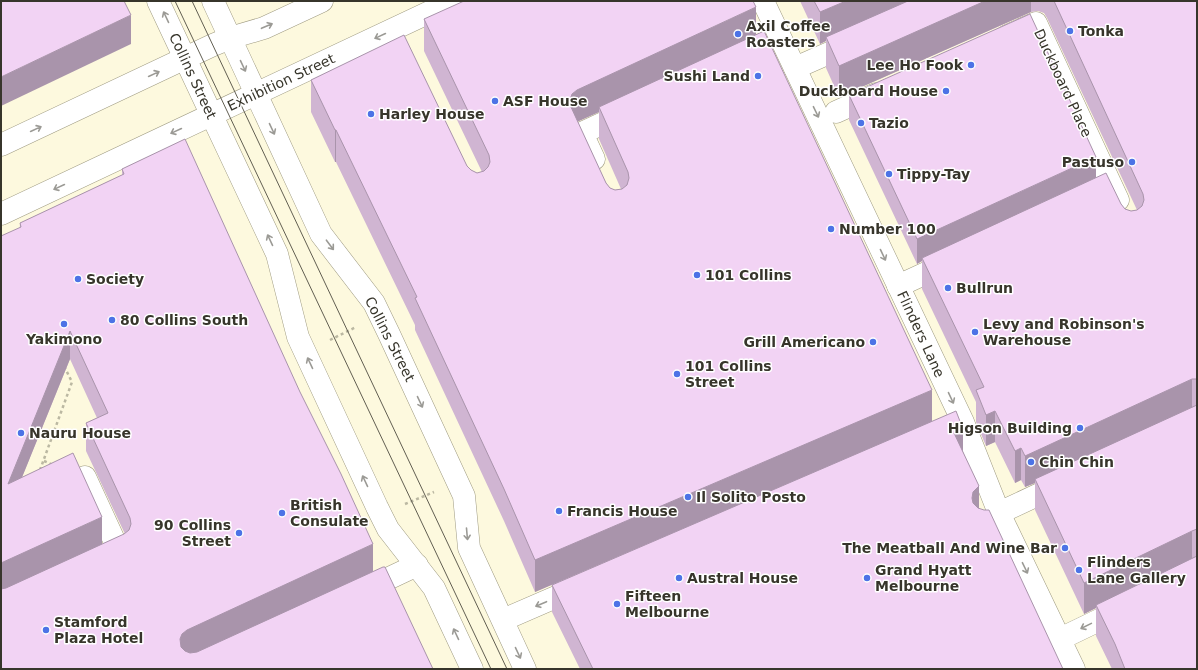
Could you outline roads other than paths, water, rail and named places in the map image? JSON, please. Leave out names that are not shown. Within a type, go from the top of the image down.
[{"type":"street","name":"Collins Street","points":[[158,1],[277,254],[298,337],[388,529],[434,588],[472,669]]},
{"type":"street","name":"Collins Street","points":[[212,1],[321,234],[374,303],[389,334],[464,496],[469,548],[525,669]]},
{"type":"street","points":[[1,145],[230,38],[264,28],[322,1]]},
{"type":"street","name":"Exhibition Street","points":[[1,214],[212,115],[308,68],[403,35],[453,1]]},
{"type":"street","name":"Flinders Lane","points":[[763,1],[774,43],[795,68],[898,286],[955,425],[991,519],[1060,639],[1074,669]]},
{"type":"street","name":"Duckboard Place","points":[[986,45],[1036,23],[1105,191],[1126,216]]},
{"type":"street","points":[[795,68],[869,36]]},
{"type":"street","points":[[836,112],[893,86]]},
{"type":"street","points":[[601,174],[582,133],[646,104]]},
{"type":"street","points":[[898,286],[971,252]]},
{"type":"street","points":[[991,519],[1082,475]]},
{"type":"street","points":[[85,477],[119,551],[85,566]]},
{"type":"street","points":[[344,599],[417,565]]},
{"type":"street","points":[[503,620],[600,578]]},
{"type":"street","points":[[1060,639],[1142,599]]},
{"type":"tram line","points":[[175,1],[491,669]]},
{"type":"tram line","points":[[192,1],[507,669]]},
{"type":"place","name":"Tonka","points":[[1070,31]]},
{"type":"place","name":"Axil Coffee Roasters","points":[[738,34]]},
{"type":"place","name":"Lee Ho Fook","points":[[971,65]]},
{"type":"place","name":"Sushi Land","points":[[758,76]]},
{"type":"place","name":"Duckboard House","points":[[946,91]]},
{"type":"place","name":"ASF House","points":[[495,101]]},
{"type":"place","name":"Harley House","points":[[371,114]]},
{"type":"place","name":"Tazio","points":[[861,123]]},
{"type":"place","name":"Pastuso","points":[[1132,162]]},
{"type":"place","name":"Tippy-Tay","points":[[889,174]]},
{"type":"place","name":"Number 100","points":[[831,229]]},
{"type":"place","name":"101 Collins","points":[[697,275]]},
{"type":"place","name":"Society","points":[[78,279]]},
{"type":"place","name":"Bullrun","points":[[948,288]]},
{"type":"place","name":"80 Collins South","points":[[112,320]]},
{"type":"place","name":"Yakimono","points":[[64,324]]},
{"type":"place","name":"Levy and Robinson's Warehouse","points":[[975,332]]},
{"type":"place","name":"Grill Americano","points":[[873,342]]},
{"type":"place","name":"101 Collins Street","points":[[677,374]]},
{"type":"place","name":"Higson Building","points":[[1080,428]]},
{"type":"place","name":"Nauru House","points":[[21,433]]},
{"type":"place","name":"Chin Chin","points":[[1031,462]]},
{"type":"place","name":"Il Solito Posto","points":[[688,497]]},
{"type":"place","name":"Francis House","points":[[559,511]]},
{"type":"place","name":"British Consulate","points":[[282,513]]},
{"type":"place","name":"90 Collins Street","points":[[239,533]]},
{"type":"place","name":"The Meatball And Wine Bar","points":[[1065,548]]},
{"type":"place","name":"Flinders Lane Gallery","points":[[1079,570]]},
{"type":"place","name":"Austral House","points":[[679,578]]},
{"type":"place","name":"Grand Hyatt Melbourne","points":[[867,578]]},
{"type":"place","name":"Fifteen Melbourne","points":[[617,604]]},
{"type":"place","name":"Stamford Plaza Hotel","points":[[46,630]]}]
